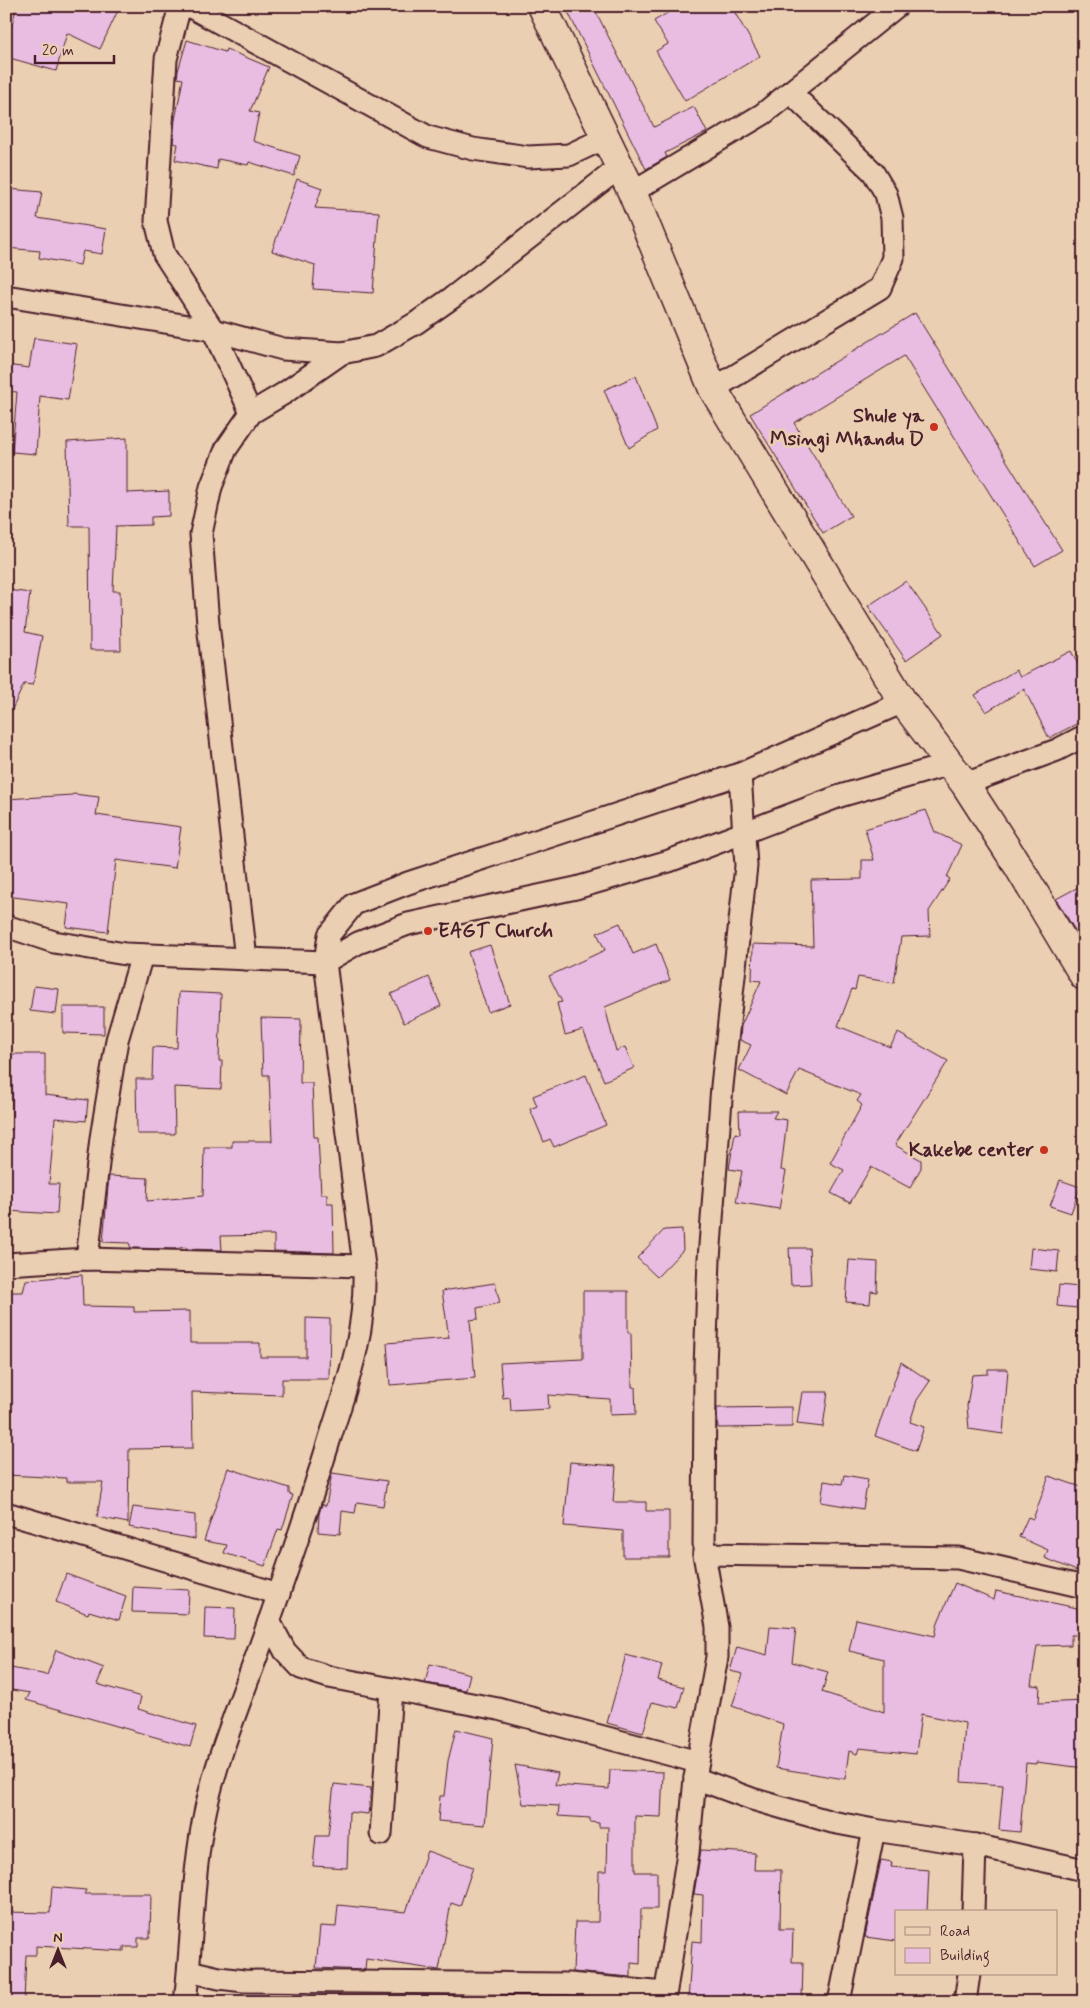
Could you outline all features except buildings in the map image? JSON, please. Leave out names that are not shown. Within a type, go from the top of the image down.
[{"type":"street","points":[[180,6],[166,59],[156,221],[164,254],[214,330],[251,413]]},
{"type":"street","points":[[189,6],[428,137],[474,149],[528,156],[569,155],[605,138]]},
{"type":"street","points":[[542,6],[632,192],[713,388],[904,702],[958,774],[1018,866],[1084,976]]},
{"type":"street","points":[[632,192],[763,114],[897,6]]},
{"type":"street","points":[[713,388],[880,288],[894,258],[892,218],[886,194],[872,172],[790,92]]},
{"type":"street","points":[[10,303],[128,315],[214,330],[283,350],[342,352],[376,346],[416,324],[620,167]]},
{"type":"street","points":[[246,959],[208,624],[201,534],[211,487],[226,449],[251,413],[283,394],[342,352]]},
{"type":"street","points":[[185,2002],[189,1971],[192,1904],[206,1808],[233,1722],[279,1594],[352,1372],[360,1337],[365,1297],[364,1266],[325,962],[329,934],[354,904],[408,883],[740,774],[904,702]]},
{"type":"street","points":[[6,926],[54,942],[142,955],[325,962],[358,943],[408,924],[576,888],[669,861],[840,796],[958,774],[1057,750],[1084,736]]},
{"type":"street","points":[[189,1971],[219,1978],[244,1981],[569,1984],[665,1997],[688,1853],[697,1770],[717,1657],[717,1627],[704,1554],[705,1367],[708,1259],[722,1086],[746,866],[740,774]]},
{"type":"street","points":[[87,1259],[101,1138],[117,1040],[142,955]]},
{"type":"street","points":[[6,1264],[87,1259],[364,1266]]},
{"type":"street","points":[[6,1513],[279,1594]]},
{"type":"street","points":[[704,1554],[958,1558],[976,1560],[1084,1587]]},
{"type":"street","points":[[269,1622],[285,1651],[301,1668],[329,1677],[498,1709],[697,1770],[800,1814],[874,1830],[976,1845],[1084,1870]]},
{"type":"street","points":[[381,1834],[392,1689]]},
{"type":"street","points":[[839,2002],[874,1830]]},
{"type":"street","points":[[973,1910],[976,1845]]},
{"type":"street","points":[[965,2002],[968,1976]]},
{"type":"place","name":"Shule ya Msingi Mhandu D","points":[[934,427]]},
{"type":"place","name":"EAGT Church","points":[[428,931]]},
{"type":"place","name":"Kakebe center","points":[[1044,1150]]}]
